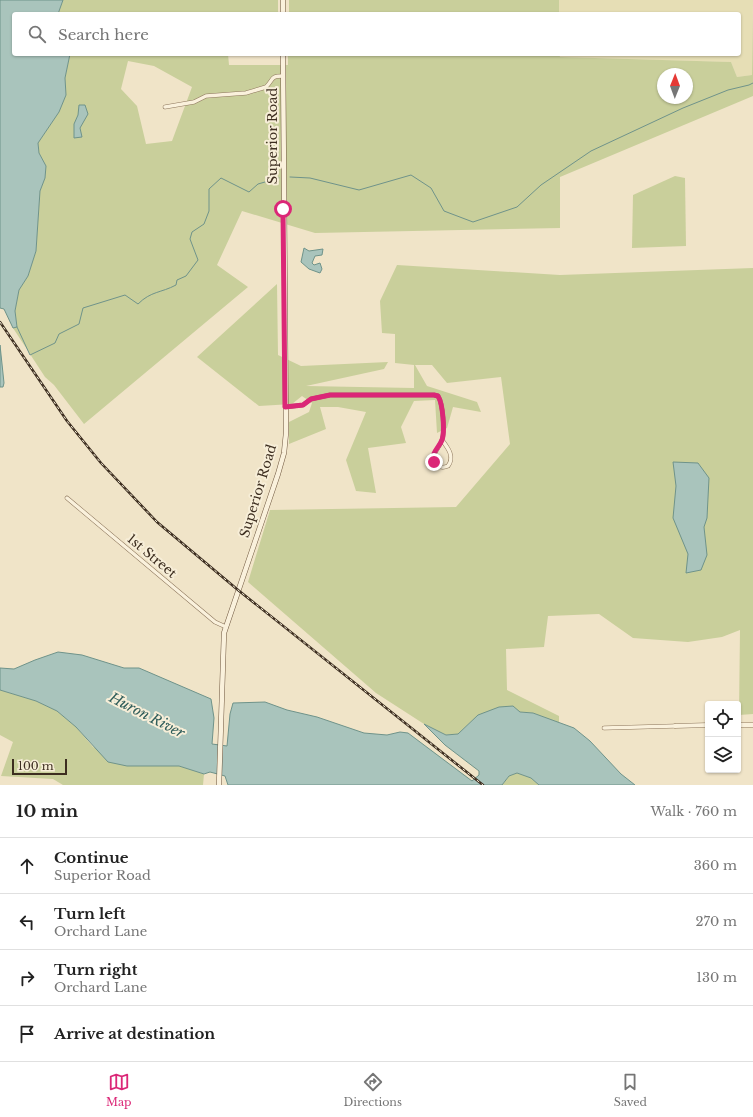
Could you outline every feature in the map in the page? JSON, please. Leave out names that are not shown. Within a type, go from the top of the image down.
[{"type":"main road","points":[[283,0],[283,12]]},
{"type":"main road","name":"Superior Road","points":[[219,785],[223,647],[226,627],[284,453],[286,432],[283,56]]},
{"type":"street","points":[[165,107],[194,102],[206,96],[246,94],[266,87],[271,79],[276,76],[283,76]]},
{"type":"street","points":[[285,407],[303,405],[311,399],[330,395],[434,395],[438,396],[442,404],[442,440],[435,451],[433,459],[436,465],[442,468],[448,466],[452,460],[451,454],[442,440]]},
{"type":"street","name":"1st Street","points":[[67,498],[215,622],[226,627]]},
{"type":"street","points":[[604,728],[705,725]]},
{"type":"street","points":[[741,725],[753,725]]},
{"type":"shaded area","points":[[559,0],[753,0],[752,75],[737,77],[731,62],[559,57],[741,56],[741,12],[559,12]]},
{"type":"green space","points":[[63,0],[278,0],[278,12],[59,12]]},
{"type":"green space","points":[[289,0],[559,0],[559,12],[289,12]]},
{"type":"green space","points":[[753,13],[753,96],[560,177],[560,228],[315,233],[242,211],[217,265],[248,287],[84,424],[54,385],[45,377],[13,328],[17,327],[15,311],[19,290],[28,276],[36,251],[40,191],[45,178],[46,166],[39,153],[38,143],[59,112],[66,95],[65,78],[70,56],[228,56],[229,65],[288,65],[288,56],[560,56],[731,62],[737,77],[752,75]],"holes":[[[128,61],[154,66],[192,87],[172,141],[146,144],[137,106],[121,89]]]},
{"type":"green space","points":[[675,176],[685,178],[686,246],[632,248],[633,195]]},
{"type":"green space","points":[[397,265],[560,275],[753,268],[753,714],[741,715],[741,701],[739,701],[740,630],[722,637],[688,642],[633,638],[599,614],[548,616],[544,647],[506,649],[507,690],[559,716],[559,723],[533,713],[520,712],[478,715],[458,734],[446,735],[424,724],[376,693],[248,582],[270,510],[456,507],[510,444],[501,377],[447,383],[432,365],[415,365],[427,386],[477,402],[481,412],[453,407],[447,428],[437,433],[435,400],[414,401],[401,427],[406,443],[368,448],[376,493],[356,491],[346,460],[366,412],[338,407],[320,407],[326,429],[289,444],[289,422],[309,412],[312,403],[302,396],[292,404],[259,406],[197,357],[277,284],[278,355],[301,366],[388,362],[384,369],[306,386],[414,388],[414,365],[395,363],[395,334],[382,333],[380,301]]},
{"type":"green space","points":[[0,690],[36,701],[57,711],[76,727],[93,747],[127,766],[179,766],[204,774],[203,785],[63,785],[53,779],[1,776],[13,742],[0,735]]},
{"type":"green space","points":[[517,773],[531,778],[539,785],[502,785],[509,776]]},
{"type":"water","points":[[0,0],[63,0],[59,12],[12,12],[12,56],[70,56],[65,78],[66,95],[59,112],[38,143],[39,153],[46,166],[45,178],[40,191],[36,251],[28,276],[19,290],[15,311],[17,327],[13,328],[4,309],[0,308]]},
{"type":"water","points":[[79,105],[85,105],[88,114],[80,128],[82,137],[74,138],[74,124],[78,115]]},
{"type":"water","points":[[304,248],[309,251],[323,249],[322,255],[315,256],[312,263],[314,265],[320,263],[322,269],[320,273],[309,269],[301,262]]},
{"type":"water","points":[[0,345],[4,383],[3,387],[0,387]]},
{"type":"water","points":[[673,462],[698,463],[709,478],[707,518],[704,527],[707,555],[701,570],[686,573],[688,554],[673,518],[676,486]]},
{"type":"water","name":"Huron River","points":[[58,652],[82,655],[124,668],[139,668],[211,699],[214,718],[212,744],[227,746],[230,714],[233,703],[265,702],[287,710],[317,717],[364,733],[387,735],[400,732],[408,733],[472,781],[479,775],[479,771],[445,745],[424,724],[446,735],[458,734],[478,715],[499,707],[513,706],[520,712],[533,713],[574,728],[590,741],[621,774],[635,785],[539,785],[531,778],[517,773],[509,776],[502,785],[228,785],[225,776],[210,772],[204,774],[179,766],[127,766],[108,762],[76,727],[57,711],[36,701],[0,690],[0,668],[14,669]]},
{"type":"waterway","points":[[290,177],[310,178],[359,190],[411,175],[431,188],[444,211],[473,222],[517,207],[541,185],[591,151],[683,108],[728,90],[753,83]]},
{"type":"waterway","points":[[17,327],[30,355],[55,343],[59,334],[79,324],[83,308],[125,295],[138,304],[152,294],[171,288],[176,285],[177,280],[186,276],[198,260],[190,239],[192,232],[204,224],[209,211],[209,189],[221,178],[249,192],[258,184],[279,178]]},
{"type":"railway","points":[[0,322],[67,421],[101,463],[157,522],[238,590],[483,785]]},
{"type":"route","points":[[283,209],[285,407],[303,405],[311,399],[330,395],[428,394],[438,396],[442,404],[443,431],[442,440],[433,455],[434,462]]}]
